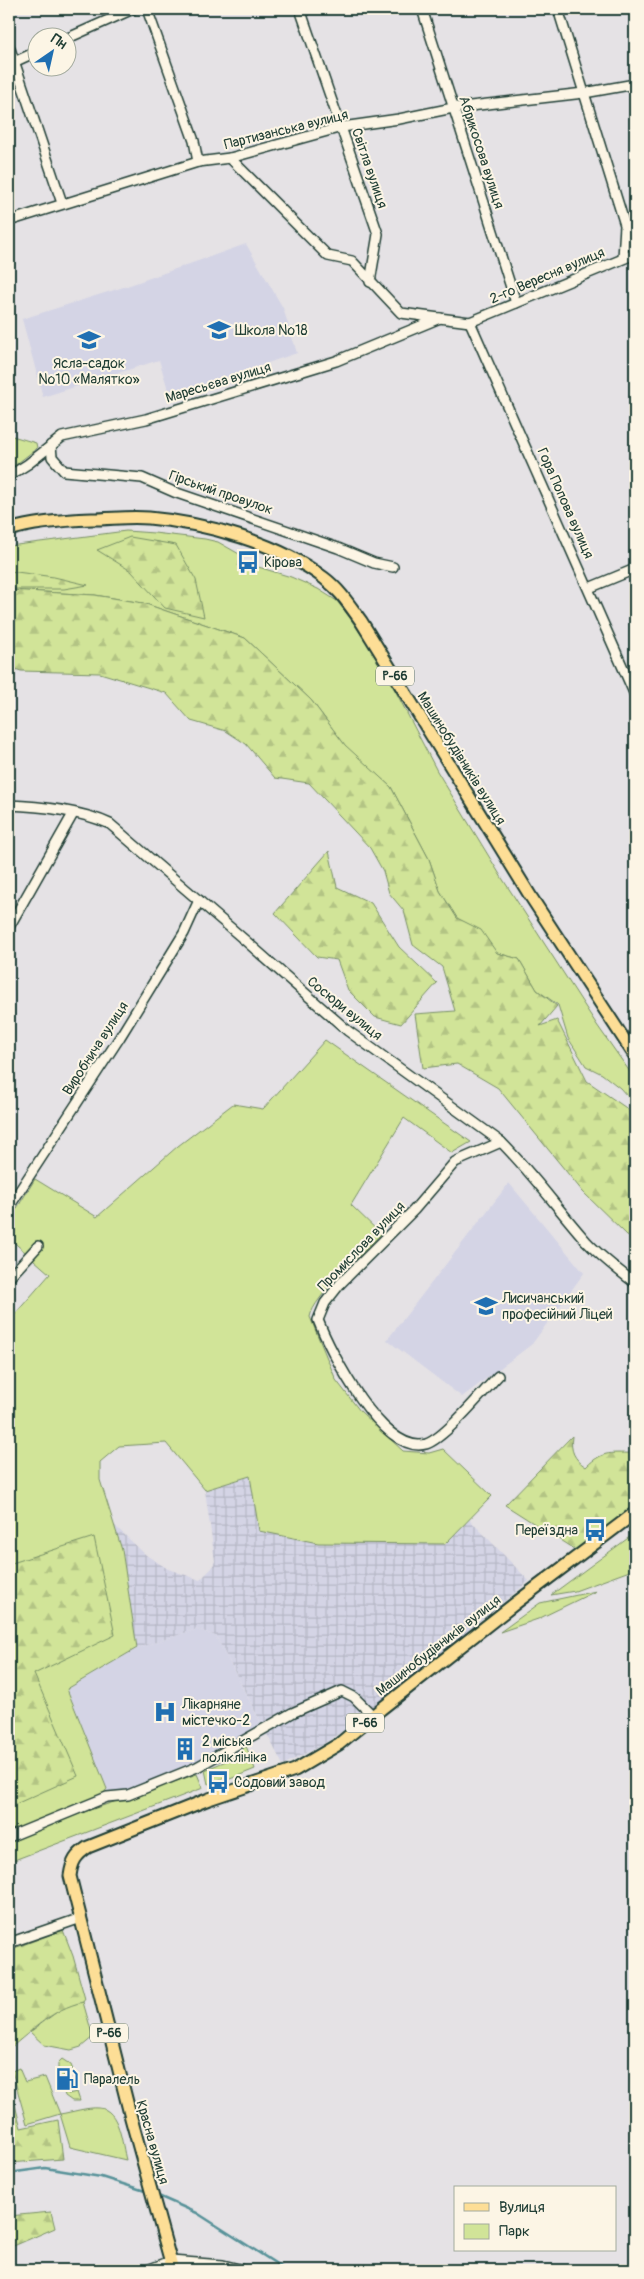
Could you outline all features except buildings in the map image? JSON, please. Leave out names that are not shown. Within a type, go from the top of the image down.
[{"type":"main road","name":"Машинобудівників вулиця","points":[[9,530],[52,522],[86,520],[147,517],[181,521],[234,535],[257,544],[299,563],[324,578],[348,602],[531,898],[635,1056]]},
{"type":"main road","name":"Машинобудівників вулиця","points":[[70,1876],[72,1862],[77,1854],[88,1846],[209,1799],[296,1770],[340,1744],[517,1602],[635,1513]]},
{"type":"main road","name":"Красна вулиця","points":[[70,1876],[104,2015],[172,2266]]},
{"type":"street","points":[[78,34],[133,9]]},
{"type":"street","points":[[147,9],[194,141],[198,162]]},
{"type":"street","name":"Світла вулиця","points":[[300,9],[378,234],[370,282]]},
{"type":"street","name":"Абрикосова вулиця","points":[[422,9],[516,303]]},
{"type":"street","points":[[558,9],[625,225],[623,258]]},
{"type":"street","points":[[9,46],[62,203]]},
{"type":"street","points":[[9,78],[14,62],[28,56]]},
{"type":"street","name":"Партизанська вулиця","points":[[9,221],[198,162],[230,158],[342,127],[399,119],[453,108],[584,93],[635,84]]},
{"type":"street","points":[[230,158],[328,256],[352,261],[401,313],[470,322]]},
{"type":"street","name":"2-го Вересня вулиця","points":[[470,322],[635,254]]},
{"type":"street","name":"Маресьєва вулиця","points":[[9,476],[28,464],[62,437],[146,419],[336,361],[440,318]]},
{"type":"street","name":"Гора Попова вулиця","points":[[470,322],[635,695]]},
{"type":"street","name":"Гірський провулок","points":[[51,445],[52,457],[64,471],[142,478],[174,492],[338,548],[374,563],[393,567]]},
{"type":"street","points":[[589,588],[635,570]]},
{"type":"street","name":"Сосюри вулиця","points":[[9,805],[32,806],[98,818],[110,824],[348,1031],[501,1142],[518,1159],[587,1242],[610,1265],[635,1283]]},
{"type":"street","points":[[9,927],[73,814]]},
{"type":"street","name":"Виробнича вулиця","points":[[9,1207],[184,933],[198,900]]},
{"type":"street","name":"Промислова вулиця","points":[[498,1376],[438,1437],[425,1444],[407,1443],[394,1435],[369,1410],[352,1386],[326,1339],[318,1320],[325,1304],[340,1284],[414,1210],[455,1162],[501,1142]]},
{"type":"street","points":[[9,1278],[38,1246]]},
{"type":"street","points":[[9,1837],[106,1797],[128,1794],[197,1767],[292,1713],[342,1691],[354,1697],[373,1716]]},
{"type":"street","points":[[9,1943],[81,1918]]},
{"type":"street","points":[[147,2270],[172,2266],[223,2266],[243,2270]]},
{"type":"shaded area","name":"Школа №18","points":[[246,244],[283,308],[297,353],[170,396],[159,360],[43,397],[22,319],[130,285]]},
{"type":"shaded area","name":"Лисичанський професійний Ліцей","points":[[509,1183],[584,1273],[532,1344],[462,1397],[387,1340]]},
{"type":"shaded area","points":[[250,1476],[445,1544],[469,1519],[529,1581],[361,1718],[322,1745],[283,1765],[216,1636],[197,1629],[137,1648],[122,1550],[113,1524],[146,1555],[168,1569],[200,1580],[212,1568],[215,1561],[205,1490]]},
{"type":"shaded area","name":"Лікарняне містечко-2","points":[[197,1629],[216,1636],[267,1735],[247,1744],[234,1756],[114,1801],[107,1789],[67,1689],[137,1648]]},
{"type":"green space","points":[[9,435],[36,443],[37,448],[9,470]]},
{"type":"green space","points":[[126,531],[218,542],[241,555],[238,566],[255,572],[255,566],[291,577],[318,589],[337,601],[383,667],[437,771],[502,878],[597,1025],[635,1079],[635,1105],[620,1088],[602,1074],[586,1066],[568,1038],[558,1005],[537,990],[519,959],[497,953],[457,918],[440,891],[429,859],[391,787],[347,748],[311,700],[245,638],[143,603],[95,595],[9,590],[9,546]]},
{"type":"green space","points":[[130,537],[176,545],[196,580],[204,617],[165,608],[131,571],[97,550]]},
{"type":"green space","points":[[9,571],[54,577],[88,585],[64,589],[9,589]]},
{"type":"green space","points":[[9,590],[95,595],[143,603],[245,638],[311,700],[345,745],[391,787],[429,859],[440,891],[457,918],[481,930],[497,953],[519,959],[537,990],[557,1006],[540,1026],[557,1020],[587,1081],[635,1114],[635,1239],[627,1235],[583,1192],[498,1088],[457,1064],[423,1068],[415,1014],[455,1011],[442,967],[413,945],[404,911],[389,893],[383,871],[370,848],[309,783],[275,778],[246,744],[226,731],[191,721],[166,693],[100,673],[21,671],[9,667]]},
{"type":"green space","points":[[329,851],[337,887],[371,903],[399,947],[437,983],[401,1024],[375,1017],[348,990],[337,960],[317,957],[275,913]]},
{"type":"green space","points":[[325,1040],[471,1142],[452,1153],[404,1118],[351,1205],[381,1234],[330,1286],[313,1308],[310,1317],[336,1380],[360,1411],[403,1451],[429,1453],[443,1449],[492,1496],[445,1544],[318,1543],[259,1531],[250,1476],[205,1490],[166,1443],[119,1446],[100,1462],[100,1480],[122,1550],[137,1648],[67,1689],[107,1789],[103,1794],[9,1833],[9,1321],[50,1274],[9,1238],[9,1216],[14,1213],[35,1179],[97,1217],[178,1146],[233,1104],[263,1109]]},
{"type":"green space","points":[[572,1436],[574,1454],[578,1461],[586,1467],[603,1455],[635,1453],[635,1506],[577,1551],[505,1505]]},
{"type":"green space","points":[[635,1533],[635,1569],[575,1591],[551,1595]]},
{"type":"green space","points":[[94,1537],[115,1635],[34,1674],[78,1776],[9,1807],[9,1564]]},
{"type":"green space","points":[[596,1591],[538,1619],[500,1632],[540,1603]]},
{"type":"green space","points":[[246,1746],[255,1769],[230,1779],[225,1777],[208,1784],[205,1770],[235,1757]]},
{"type":"green space","points":[[197,1774],[203,1788],[9,1862],[9,1842],[81,1813]]},
{"type":"green space","points":[[63,1930],[73,1956],[85,1999],[83,2002],[52,2015],[9,2049],[9,1950]]},
{"type":"green space","points":[[83,2002],[93,2037],[81,2047],[71,2050],[44,2045],[30,2032],[65,2006]]},
{"type":"green space","points":[[62,2059],[71,2065],[73,2070],[63,2074],[68,2094],[77,2092],[80,2101],[72,2101],[65,2096],[58,2070],[58,2063]]},
{"type":"green space","points":[[19,2068],[25,2082],[45,2077],[60,2114],[27,2124],[12,2071]]},
{"type":"green space","points":[[9,2082],[21,2128],[58,2120],[63,2159],[9,2163]]},
{"type":"green space","points":[[99,2108],[112,2114],[119,2129],[126,2160],[70,2147],[60,2114]]},
{"type":"green space","points":[[51,2212],[55,2228],[9,2248],[9,2216]]},
{"type":"waterway","points":[[9,2173],[45,2168],[101,2177],[148,2192]]},
{"type":"waterway","points":[[156,2195],[197,2213],[286,2270]]},
{"type":"place","name":"Школа №18","points":[[219,330]]},
{"type":"place","name":"Ясла-садок №10 «Малятко»","points":[[89,340]]},
{"type":"place","name":"Кірова","points":[[248,562]]},
{"type":"place","name":"Лисичанський професійний Ліцей","points":[[486,1306]]},
{"type":"place","name":"Переїздна","points":[[595,1530]]},
{"type":"place","name":"Лікарняне містечко-2","points":[[165,1712]]},
{"type":"place","name":"2 міська поліклініка","points":[[185,1749]]},
{"type":"place","name":"Содовий завод","points":[[218,1782]]},
{"type":"place","name":"Паралель","points":[[67,2079]]}]
